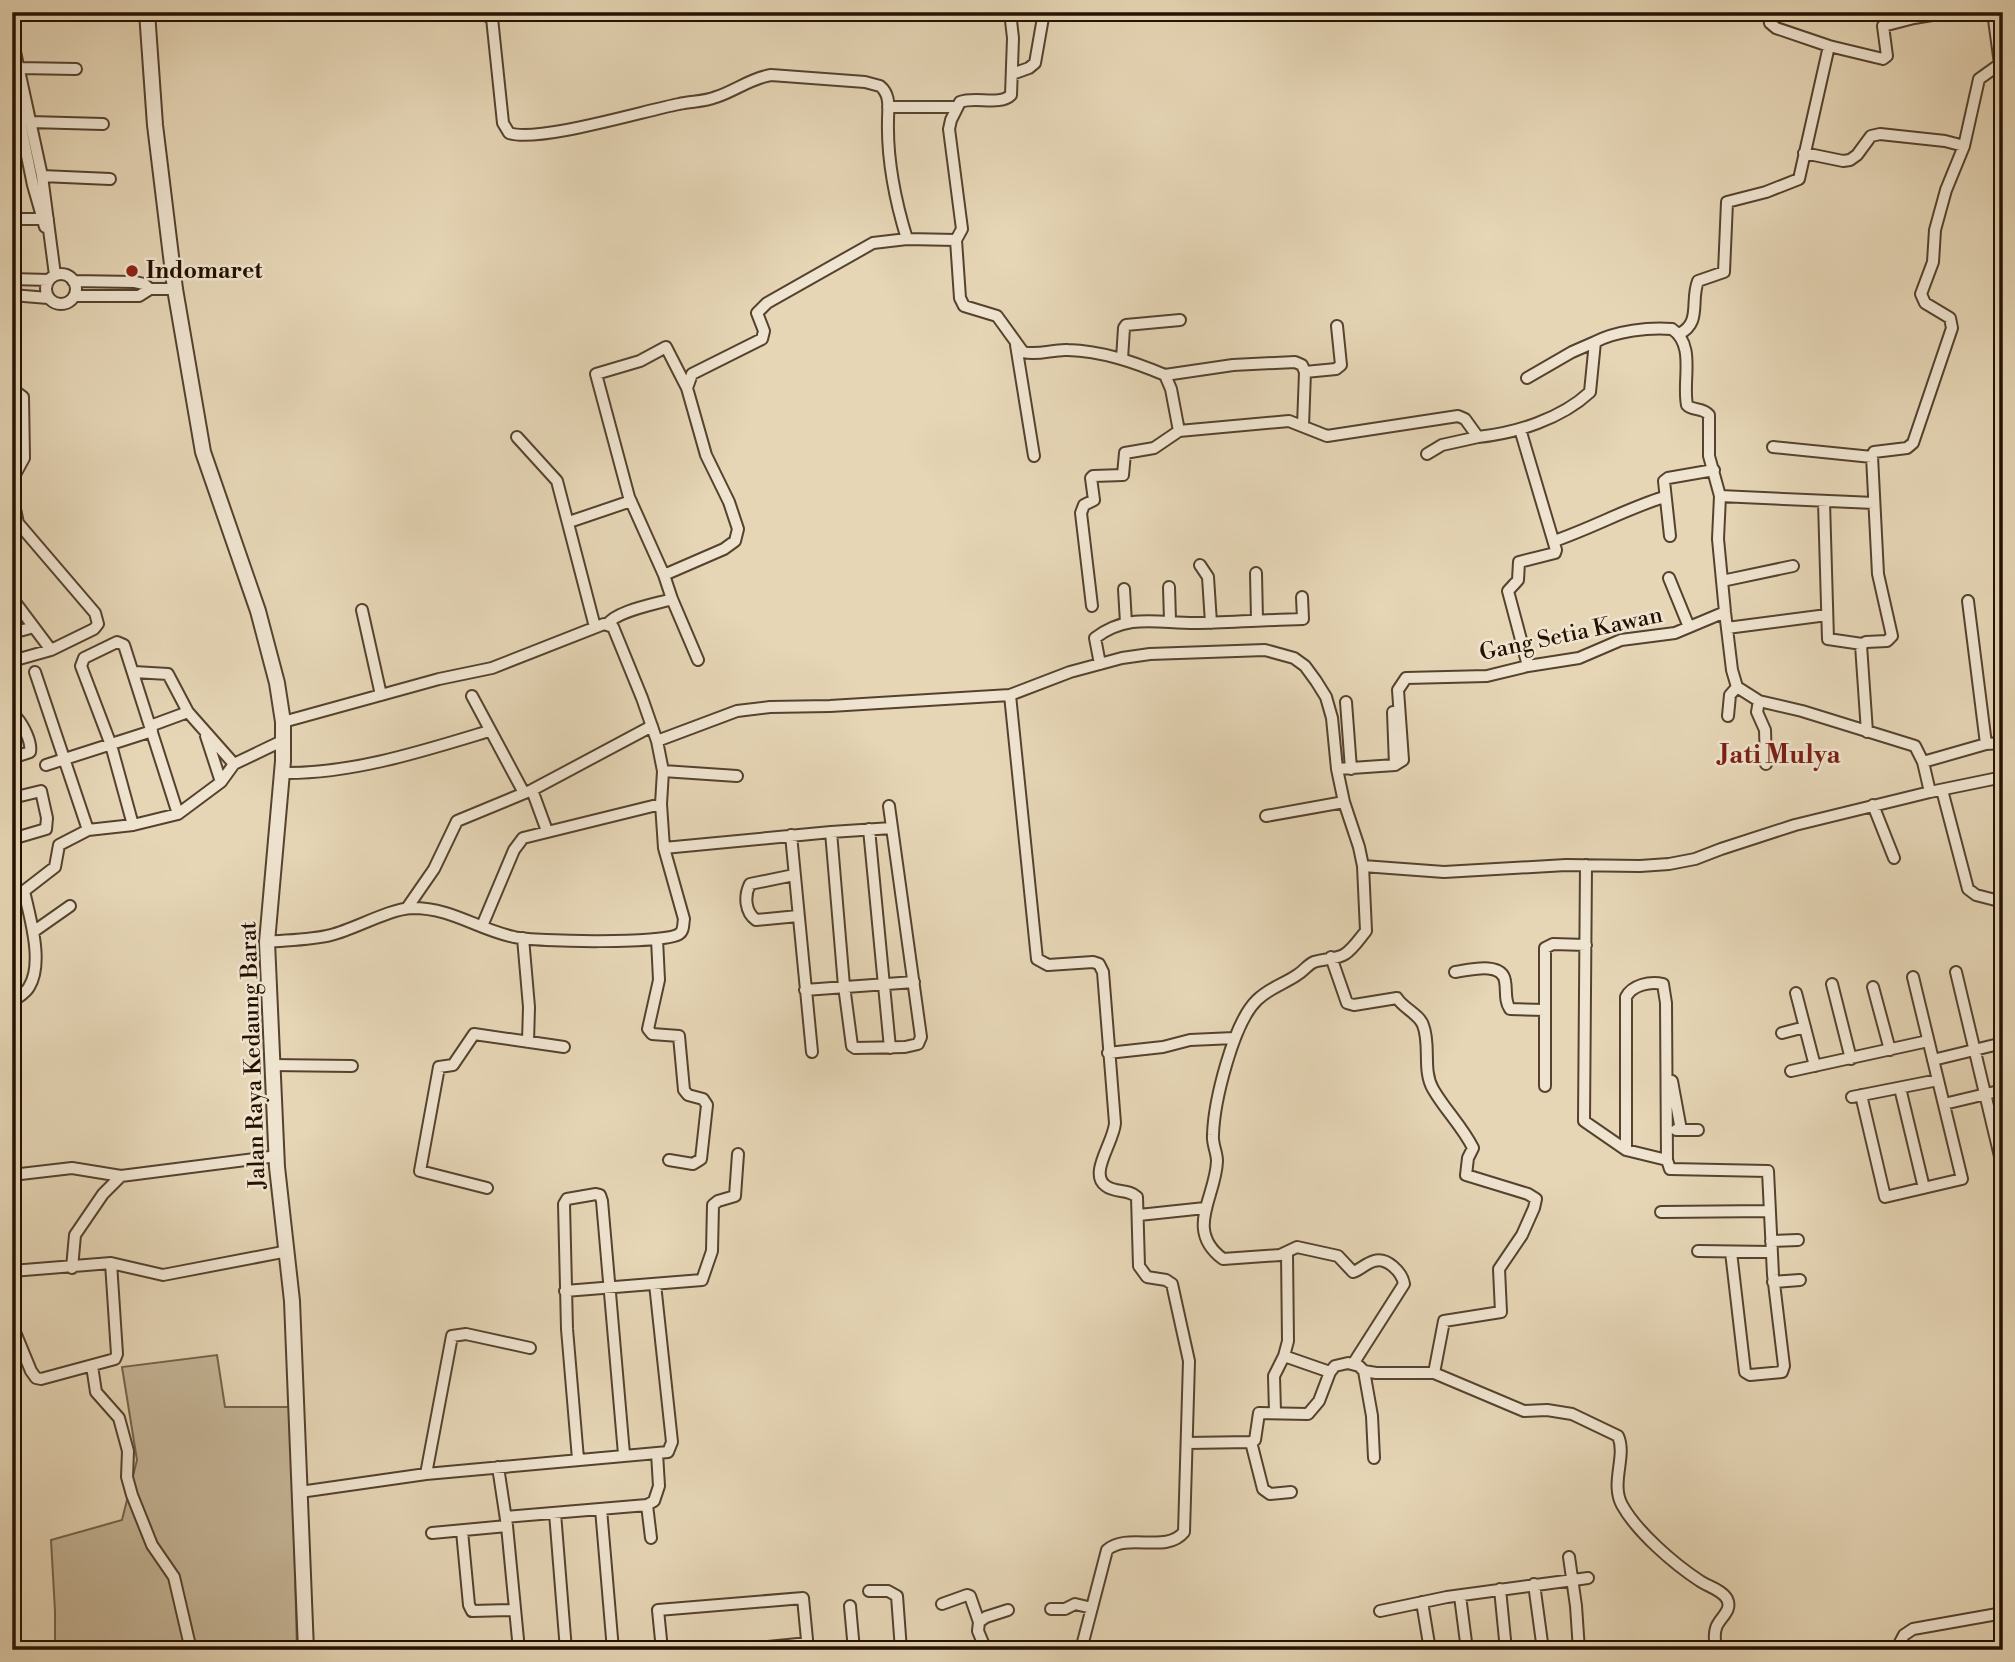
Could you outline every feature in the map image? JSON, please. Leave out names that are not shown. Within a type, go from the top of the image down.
[{"type":"street","name":"Jalan Raya Kedaung Barat","points":[[147,12],[155,125],[175,289],[202,452],[258,611],[277,682],[283,722],[283,767],[267,942],[276,1156],[292,1301],[306,1650]]},
{"type":"street","points":[[421,12],[489,15],[492,19],[503,123],[509,133],[514,135],[583,126],[682,103],[713,99],[761,76],[875,84],[887,93],[891,179],[907,239]]},
{"type":"street","points":[[1010,12],[1010,97],[1003,100],[964,100],[957,107],[949,129],[962,229],[956,240],[960,298],[964,306],[997,316],[1020,350],[1027,354],[1066,350],[1097,353],[1165,375],[1233,365],[1296,362],[1302,365],[1305,372],[1303,426]]},
{"type":"street","points":[[1012,74],[1035,63],[1044,12]]},
{"type":"street","points":[[1768,12],[1770,23],[1776,28],[1829,46],[1884,59],[1887,56],[1883,26],[1914,15],[1950,12]]},
{"type":"street","points":[[1824,502],[1828,640],[1862,644],[1887,641],[1892,636],[1879,577],[1872,457],[1875,452],[1907,448],[1913,443],[1952,328],[1950,318],[1925,303],[1921,294],[1933,262],[1934,238],[1943,202],[1964,146],[1979,79],[2000,64],[1993,12]]},
{"type":"street","points":[[12,13],[57,14]]},
{"type":"street","points":[[12,38],[19,68],[15,84],[48,233],[52,278],[46,286],[48,298]]},
{"type":"street","points":[[1679,334],[1686,331],[1694,321],[1694,296],[1698,281],[1724,272],[1727,202],[1797,181],[1829,46]]},
{"type":"street","points":[[19,68],[76,69]]},
{"type":"street","points":[[15,84],[30,122],[30,148],[42,176],[45,219]]},
{"type":"street","points":[[888,107],[957,107]]},
{"type":"street","points":[[30,122],[103,124]]},
{"type":"street","points":[[1804,153],[1846,161],[1853,158],[1868,138],[1875,134],[1945,141],[1964,146]]},
{"type":"street","points":[[12,148],[30,148]]},
{"type":"street","points":[[42,176],[110,179]]},
{"type":"street","points":[[12,219],[45,219]]},
{"type":"street","points":[[687,388],[692,374],[762,339],[765,334],[757,313],[767,303],[873,243],[907,239],[956,240]]},
{"type":"street","points":[[12,279],[65,275],[73,281],[135,282],[150,289],[175,289]]},
{"type":"street","points":[[73,281],[74,296]]},
{"type":"street","points":[[12,295],[48,298],[62,304],[74,296],[139,296],[150,289]]},
{"type":"street","points":[[1122,359],[1126,325],[1180,320]]},
{"type":"street","points":[[1305,372],[1340,367],[1337,326]]},
{"type":"street","points":[[1527,378],[1572,352],[1607,336],[1663,328],[1672,329],[1679,334],[1686,359],[1687,405],[1709,415],[1709,453],[1720,496],[1718,539],[1725,612],[1732,670],[1737,687],[1759,702],[1802,711],[1914,746],[1923,762],[1930,792]]},
{"type":"street","points":[[1427,454],[1442,445],[1538,423],[1583,399],[1590,392],[1595,342]]},
{"type":"street","points":[[1015,343],[1034,456]]},
{"type":"street","points":[[664,575],[724,550],[735,541],[738,529],[729,502],[706,455],[687,388],[666,347],[640,361],[596,374],[631,501],[698,660]]},
{"type":"street","points":[[1165,375],[1171,389],[1179,431]]},
{"type":"street","points":[[12,389],[23,397],[24,458],[16,474]]},
{"type":"street","points":[[1092,606],[1081,513],[1084,505],[1094,500],[1091,478],[1124,475],[1125,453],[1154,448],[1179,431],[1289,421],[1313,433],[1328,436],[1458,416],[1465,419],[1478,437]]},
{"type":"street","points":[[1520,429],[1554,541],[1555,553],[1519,562],[1518,580],[1508,591],[1528,666]]},
{"type":"street","points":[[517,437],[557,481],[595,627]]},
{"type":"street","points":[[1773,447],[1872,457]]},
{"type":"street","points":[[1670,536],[1664,497],[1665,479],[1714,470]]},
{"type":"street","points":[[12,495],[18,523],[95,613],[98,624],[94,629],[51,650],[12,661]]},
{"type":"street","points":[[1720,496],[1874,503]]},
{"type":"street","points":[[1554,541],[1593,527],[1630,508],[1664,497]]},
{"type":"street","points":[[569,522],[631,501]]},
{"type":"street","points":[[1199,565],[1208,577],[1211,623]]},
{"type":"street","points":[[1722,581],[1793,566]]},
{"type":"street","points":[[1256,572],[1257,620]]},
{"type":"street","points":[[1669,578],[1689,627]]},
{"type":"street","points":[[1169,587],[1170,620]]},
{"type":"street","points":[[1124,589],[1126,623]]},
{"type":"street","points":[[1100,664],[1095,637],[1126,623],[1303,619],[1302,597]]},
{"type":"street","points":[[12,598],[51,650]]},
{"type":"street","points":[[607,625],[619,615],[672,599]]},
{"type":"street","points":[[1968,601],[1986,744]]},
{"type":"street","points":[[362,610],[381,695]]},
{"type":"street","name":"Gang Setia Kawan","points":[[1395,765],[1401,763],[1403,758],[1398,690],[1406,678],[1487,676],[1579,658],[1621,640],[1657,637],[1725,612]]},
{"type":"street","points":[[1727,628],[1827,615]]},
{"type":"street","points":[[12,633],[34,627]]},
{"type":"street","points":[[267,942],[330,935],[407,908],[431,908],[523,938],[544,940],[657,939],[678,935],[684,919],[664,848],[661,804],[663,771],[657,741],[613,627],[595,627],[492,668],[439,679],[283,722]]},
{"type":"street","points":[[133,825],[111,745],[81,661],[117,642],[124,645],[134,672],[178,814]]},
{"type":"street","points":[[1862,644],[1867,732]]},
{"type":"street","points":[[657,741],[737,711],[770,706],[830,706],[1010,695],[1070,672],[1150,654],[1265,650],[1294,658],[1305,666],[1326,697],[1332,718],[1337,769],[1363,866],[1366,931],[1343,956],[1310,964],[1255,1002],[1234,1038],[1225,1065],[1213,1128],[1217,1163],[1205,1208],[1205,1239],[1222,1258],[1287,1253],[1297,1247],[1338,1256],[1354,1272],[1380,1260],[1402,1276],[1404,1284],[1353,1364]]},
{"type":"street","points":[[36,672],[88,830]]},
{"type":"street","points":[[134,672],[167,674],[188,712],[234,764]]},
{"type":"street","points":[[1728,716],[1730,695],[1737,687]]},
{"type":"street","points":[[1010,695],[1037,959],[1048,965],[1093,962],[1101,968],[1115,1130],[1100,1167],[1099,1178],[1102,1184],[1110,1189],[1135,1194],[1138,1199],[1138,1256],[1141,1270],[1147,1277],[1170,1282],[1189,1361],[1184,1532],[1174,1540],[1120,1543],[1107,1550],[1091,1608],[1084,1650]]},
{"type":"street","points":[[472,696],[489,731],[528,792],[547,831]]},
{"type":"street","points":[[1337,769],[1395,765],[1392,699]]},
{"type":"street","points":[[1346,702],[1351,768]]},
{"type":"street","points":[[1759,702],[1757,712],[1765,730],[1766,764]]},
{"type":"street","points":[[46,765],[111,745],[188,712]]},
{"type":"street","points":[[12,718],[17,718],[20,722],[31,747],[30,752],[12,758]]},
{"type":"street","points":[[407,908],[434,870],[457,821],[528,792],[652,726]]},
{"type":"street","points":[[257,753],[283,767],[324,772],[406,755],[489,731]]},
{"type":"street","points":[[205,734],[221,782]]},
{"type":"street","points":[[12,898],[55,867],[60,845],[88,830],[133,825],[178,814],[221,782],[234,764],[284,740]]},
{"type":"street","points":[[1923,762],[1986,744],[2003,743]]},
{"type":"street","points":[[663,771],[737,776]]},
{"type":"street","points":[[1363,866],[1444,872],[1586,865],[1640,866],[1695,859],[1771,832],[1873,805],[2003,776]]},
{"type":"street","points":[[1942,790],[1968,889],[1976,895],[2003,902]]},
{"type":"street","points":[[12,798],[41,791],[47,818],[46,829],[12,839]]},
{"type":"street","points":[[1266,816],[1344,802]]},
{"type":"street","points":[[482,926],[514,850],[523,838],[661,804]]},
{"type":"street","points":[[1873,805],[1894,858]]},
{"type":"street","points":[[831,832],[844,986],[852,1046],[911,1046],[920,1042],[889,806]]},
{"type":"street","points":[[664,848],[892,828]]},
{"type":"street","points":[[869,829],[890,1048]]},
{"type":"street","points":[[791,835],[812,1052]]},
{"type":"street","points":[[1586,865],[1584,1121],[1626,1150],[1667,1160]]},
{"type":"street","points":[[794,875],[750,884],[747,891],[747,908],[756,920],[798,916]]},
{"type":"street","points":[[12,1002],[29,989],[35,972],[33,932],[24,891]]},
{"type":"street","points":[[33,932],[70,906]]},
{"type":"street","points":[[523,938],[529,1007],[528,1042]]},
{"type":"street","points":[[657,939],[659,980],[648,1029],[653,1034],[679,1036],[684,1090],[688,1096],[703,1099],[707,1105],[701,1159],[693,1164],[669,1160]]},
{"type":"street","points":[[1545,1086],[1546,946],[1586,945]]},
{"type":"street","points":[[1331,957],[1347,1003],[1354,1005],[1396,998],[1422,1023],[1427,1071],[1433,1089],[1473,1147],[1468,1158],[1466,1175],[1528,1194],[1536,1199],[1522,1235],[1499,1269],[1501,1312],[1444,1321],[1434,1373]]},
{"type":"street","points":[[1455,972],[1484,968],[1499,971],[1505,979],[1506,1001],[1510,1009],[1545,1010]]},
{"type":"street","points":[[1956,972],[2003,1169]]},
{"type":"street","points":[[1913,977],[1928,1041],[1933,1060],[1938,1080],[1944,1104],[1962,1179],[1885,1197],[1856,1096],[1938,1080]]},
{"type":"street","points":[[805,990],[914,982]]},
{"type":"street","points":[[1626,1150],[1626,997],[1633,988],[1652,983],[1663,984],[1666,1003],[1668,1168],[1768,1171],[1773,1282],[1784,1368],[1782,1371],[1747,1374],[1731,1252]]},
{"type":"street","points":[[1832,984],[1851,1059]]},
{"type":"street","points":[[1873,987],[1890,1050]]},
{"type":"street","points":[[1796,993],[1815,1066]]},
{"type":"street","points":[[1782,1033],[1805,1027]]},
{"type":"street","points":[[487,1188],[420,1171],[439,1067],[453,1065],[474,1034],[564,1046]]},
{"type":"street","points":[[1108,1053],[1163,1047],[1190,1040],[1234,1038]]},
{"type":"street","points":[[1791,1071],[1928,1041]]},
{"type":"street","points":[[1933,1060],[2003,1043]]},
{"type":"street","points":[[1666,1055],[1681,1130]]},
{"type":"street","points":[[271,1065],[352,1066]]},
{"type":"street","points":[[1900,1088],[1924,1188]]},
{"type":"street","points":[[1944,1104],[2003,1090]]},
{"type":"street","points":[[1667,1131],[1698,1130]]},
{"type":"street","points":[[565,1291],[702,1280],[712,1251],[713,1205],[734,1196],[738,1154]]},
{"type":"street","points":[[12,1175],[72,1168],[121,1176],[276,1156]]},
{"type":"street","points":[[72,1268],[75,1235],[103,1194],[121,1176]]},
{"type":"street","points":[[578,1459],[565,1291],[565,1201],[596,1194],[602,1196],[624,1454]]},
{"type":"street","points":[[1139,1215],[1205,1208]]},
{"type":"street","points":[[1661,1212],[1769,1211]]},
{"type":"street","points":[[1698,1251],[1731,1252],[1798,1240]]},
{"type":"street","points":[[12,1271],[111,1263],[163,1275],[288,1251]]},
{"type":"street","points":[[1275,1412],[1275,1376],[1284,1356],[1287,1340],[1287,1253]]},
{"type":"street","points":[[12,1325],[36,1378],[115,1359],[117,1354],[111,1263]]},
{"type":"street","points":[[1773,1282],[1800,1280]]},
{"type":"street","points":[[300,1492],[426,1474],[670,1450],[672,1441],[656,1284]]},
{"type":"street","points":[[426,1474],[452,1336],[466,1334],[530,1348]]},
{"type":"street","points":[[1284,1356],[1329,1372]]},
{"type":"street","points":[[1187,1443],[1251,1442],[1255,1440],[1258,1413],[1310,1413],[1319,1401],[1329,1372],[1339,1364],[1353,1364],[1364,1371],[1376,1373],[1434,1373],[1524,1411],[1547,1410],[1572,1415],[1618,1436],[1621,1442],[1617,1471],[1618,1490],[1621,1503],[1633,1521],[1665,1553],[1699,1581],[1724,1595],[1727,1600],[1726,1613],[1716,1628],[1716,1650]]},
{"type":"street","points":[[92,1366],[96,1392],[119,1418],[128,1451],[127,1477],[132,1494],[152,1545],[174,1577],[191,1650]]},
{"type":"street","points":[[1364,1371],[1372,1416],[1374,1458]]},
{"type":"street","points":[[1251,1442],[1263,1489],[1270,1494],[1291,1492]]},
{"type":"street","points":[[432,1533],[462,1531],[555,1513],[647,1505],[654,1501],[659,1486],[657,1453]]},
{"type":"street","points":[[498,1467],[519,1650]]},
{"type":"street","points":[[647,1505],[651,1538]]},
{"type":"street","points":[[601,1509],[612,1650]]},
{"type":"street","points":[[555,1513],[566,1650]]},
{"type":"street","points":[[462,1531],[469,1605],[472,1611],[515,1609]]},
{"type":"street","points":[[1569,1557],[1579,1650]]},
{"type":"street","points":[[1380,1611],[1460,1595],[1572,1578],[1588,1578]]},
{"type":"street","points":[[1534,1584],[1543,1650]]},
{"type":"street","points":[[869,1591],[885,1590],[897,1596],[901,1650]]},
{"type":"street","points":[[1500,1590],[1506,1650]]},
{"type":"street","points":[[942,1604],[967,1595],[970,1597],[979,1622],[978,1631],[986,1650]]},
{"type":"street","points":[[1460,1595],[1467,1650]]},
{"type":"street","points":[[662,1650],[658,1610],[803,1598],[808,1647],[736,1650]]},
{"type":"street","points":[[1422,1602],[1430,1650]]},
{"type":"street","points":[[1051,1609],[1066,1609],[1075,1604],[1091,1608]]},
{"type":"street","points":[[850,1606],[854,1650]]},
{"type":"street","points":[[979,1622],[1009,1610]]},
{"type":"street","points":[[1896,1650],[1904,1635],[1913,1629],[2003,1613]]},
{"type":"shaded area","points":[[217,1355],[225,1407],[291,1407],[297,1650],[55,1650],[51,1540],[122,1520],[137,1460],[122,1367]]},
{"type":"place","name":"Indomaret","points":[[132,271]]},
{"type":"district","name":"Jati Mulya","points":[[1780,755]]}]
